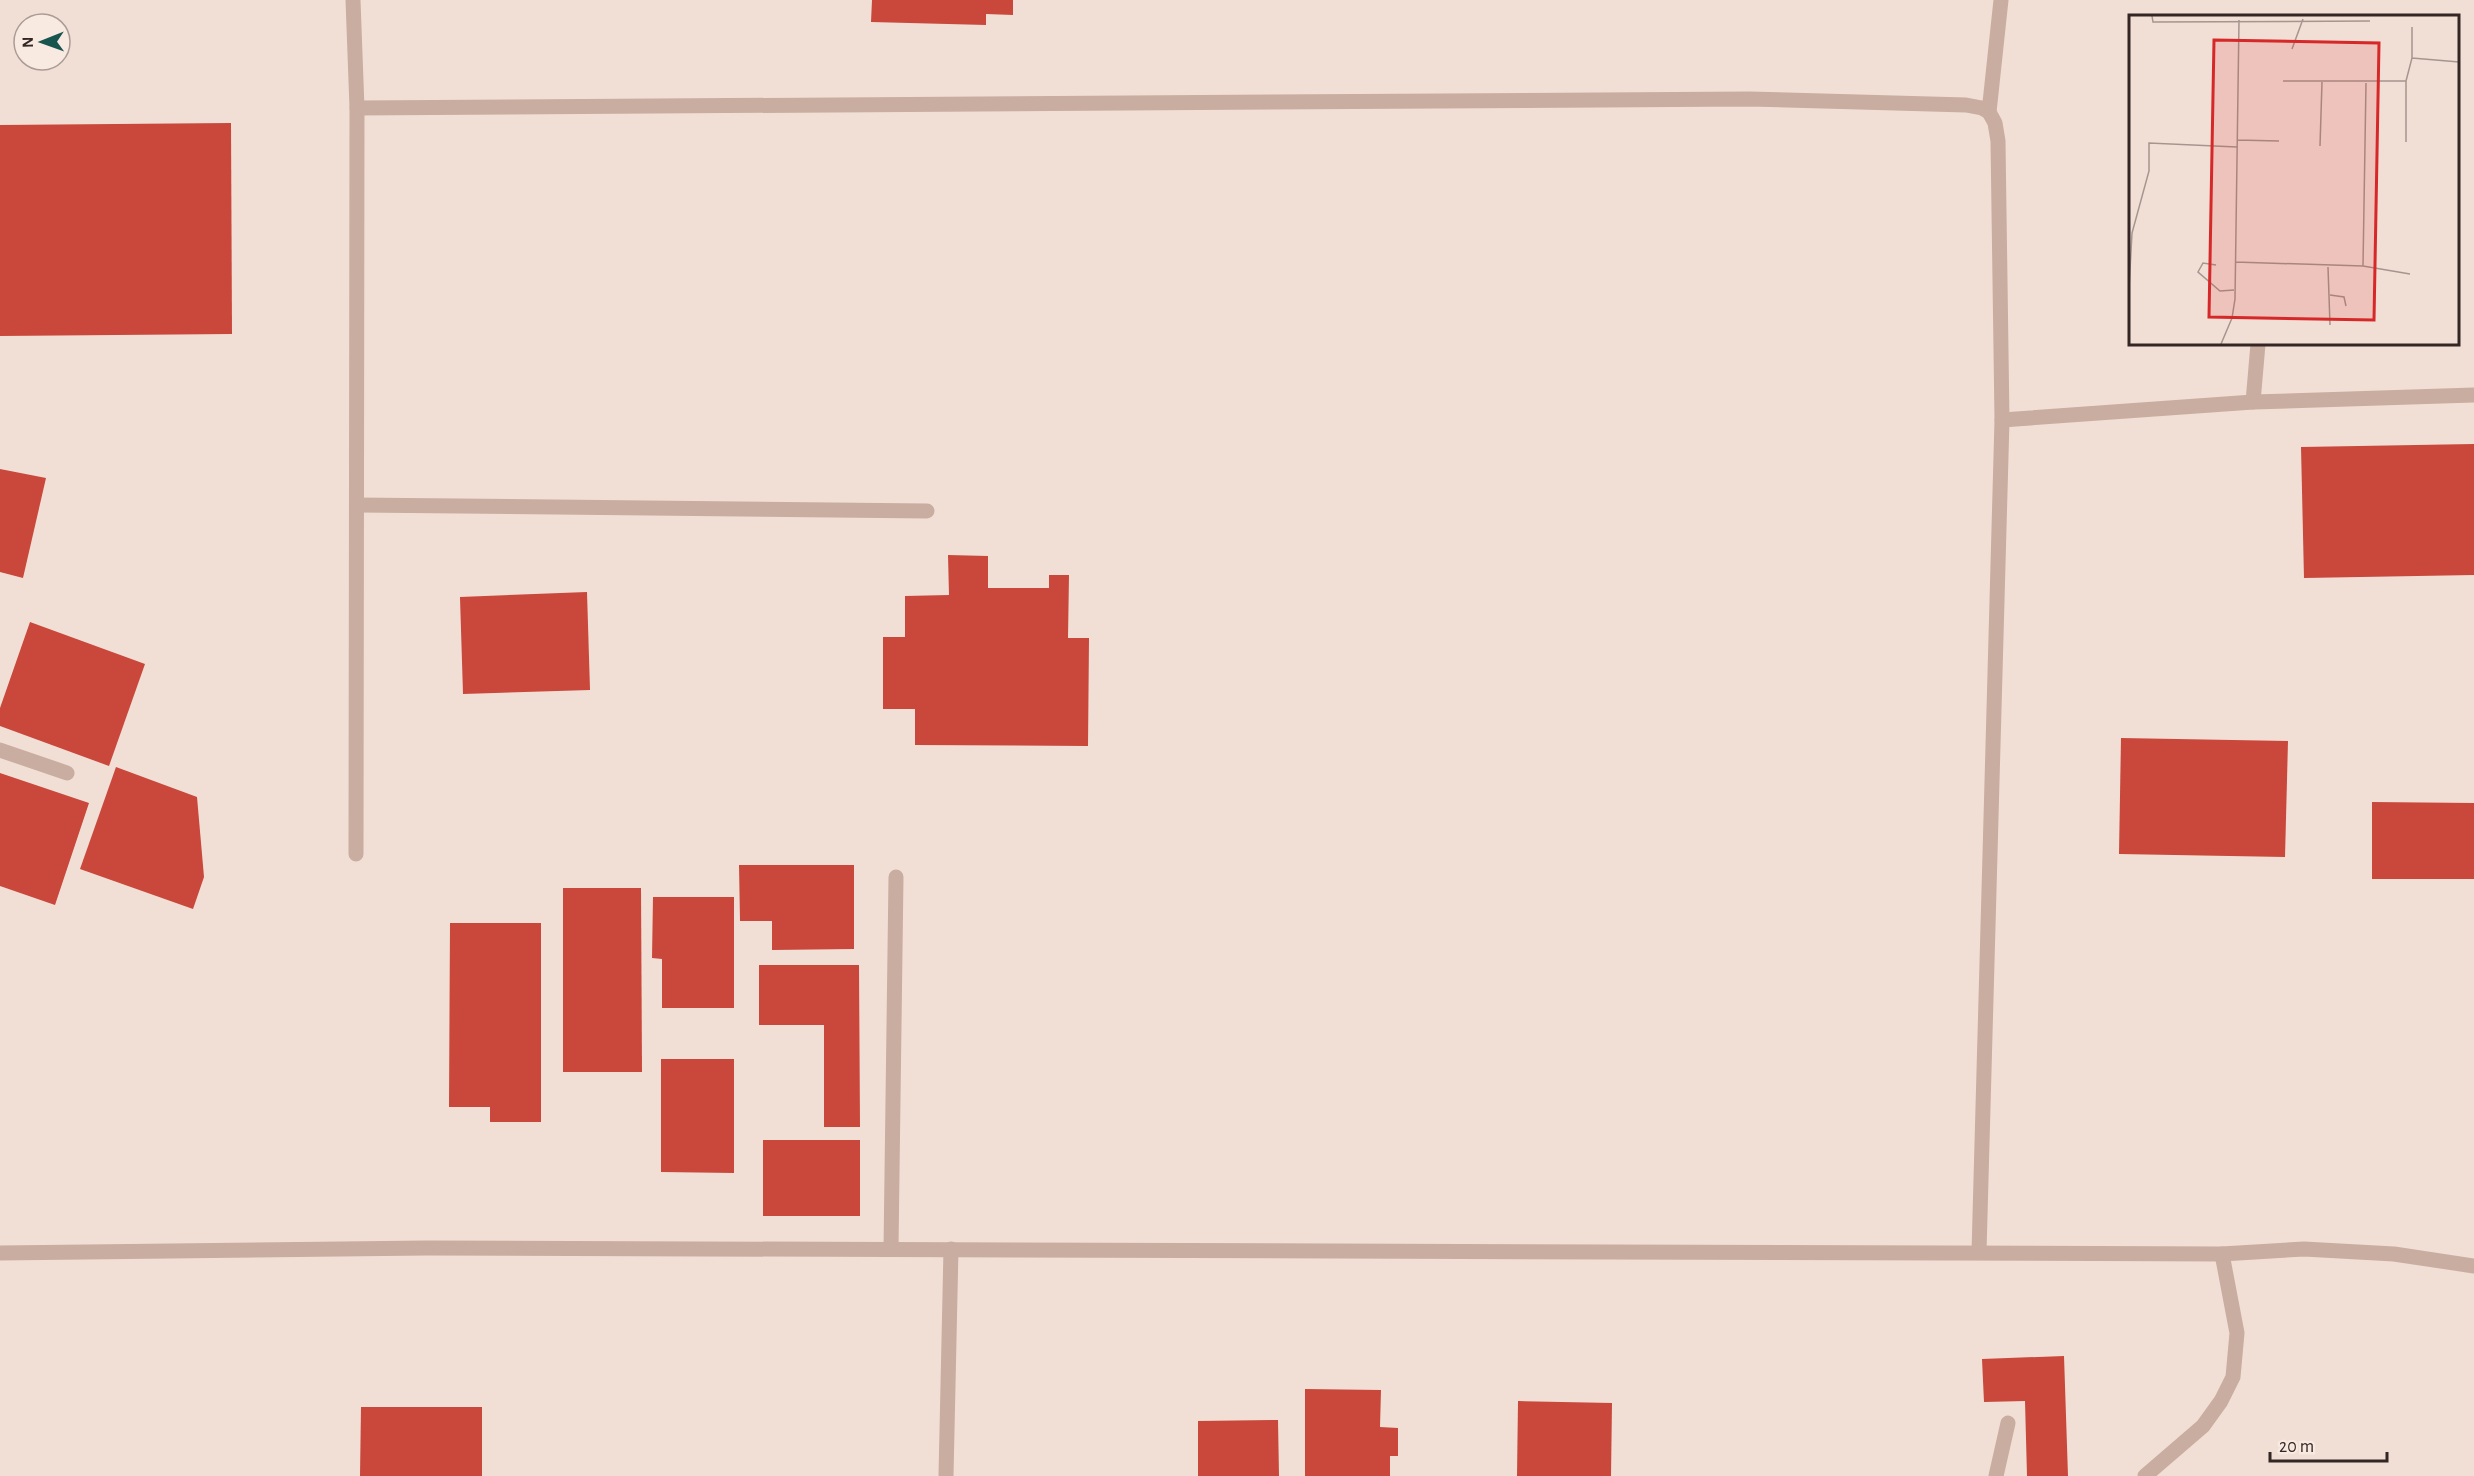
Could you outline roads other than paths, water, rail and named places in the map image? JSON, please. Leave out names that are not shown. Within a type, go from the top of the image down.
[{"type":"street","points":[[353,0],[357,108],[356,854]]},
{"type":"street","points":[[1989,112],[2001,0]]},
{"type":"street","points":[[357,108],[1749,99],[1966,105],[1989,112],[1995,123],[1998,141],[2002,420],[1979,1252]]},
{"type":"street","points":[[2253,402],[2258,345]]},
{"type":"street","points":[[2002,420],[2253,402],[2474,395]]},
{"type":"street","points":[[357,505],[927,511]]},
{"type":"street","points":[[0,750],[67,773]]},
{"type":"street","points":[[891,1249],[896,877]]},
{"type":"street","points":[[0,1253],[428,1248],[2222,1254],[2304,1249],[2394,1254],[2474,1266]]},
{"type":"street","points":[[946,1476],[951,1249]]},
{"type":"street","points":[[2145,1476],[2203,1426],[2221,1401],[2233,1377],[2237,1333],[2222,1254]]},
{"type":"street","points":[[1996,1476],[2008,1423]]}]
